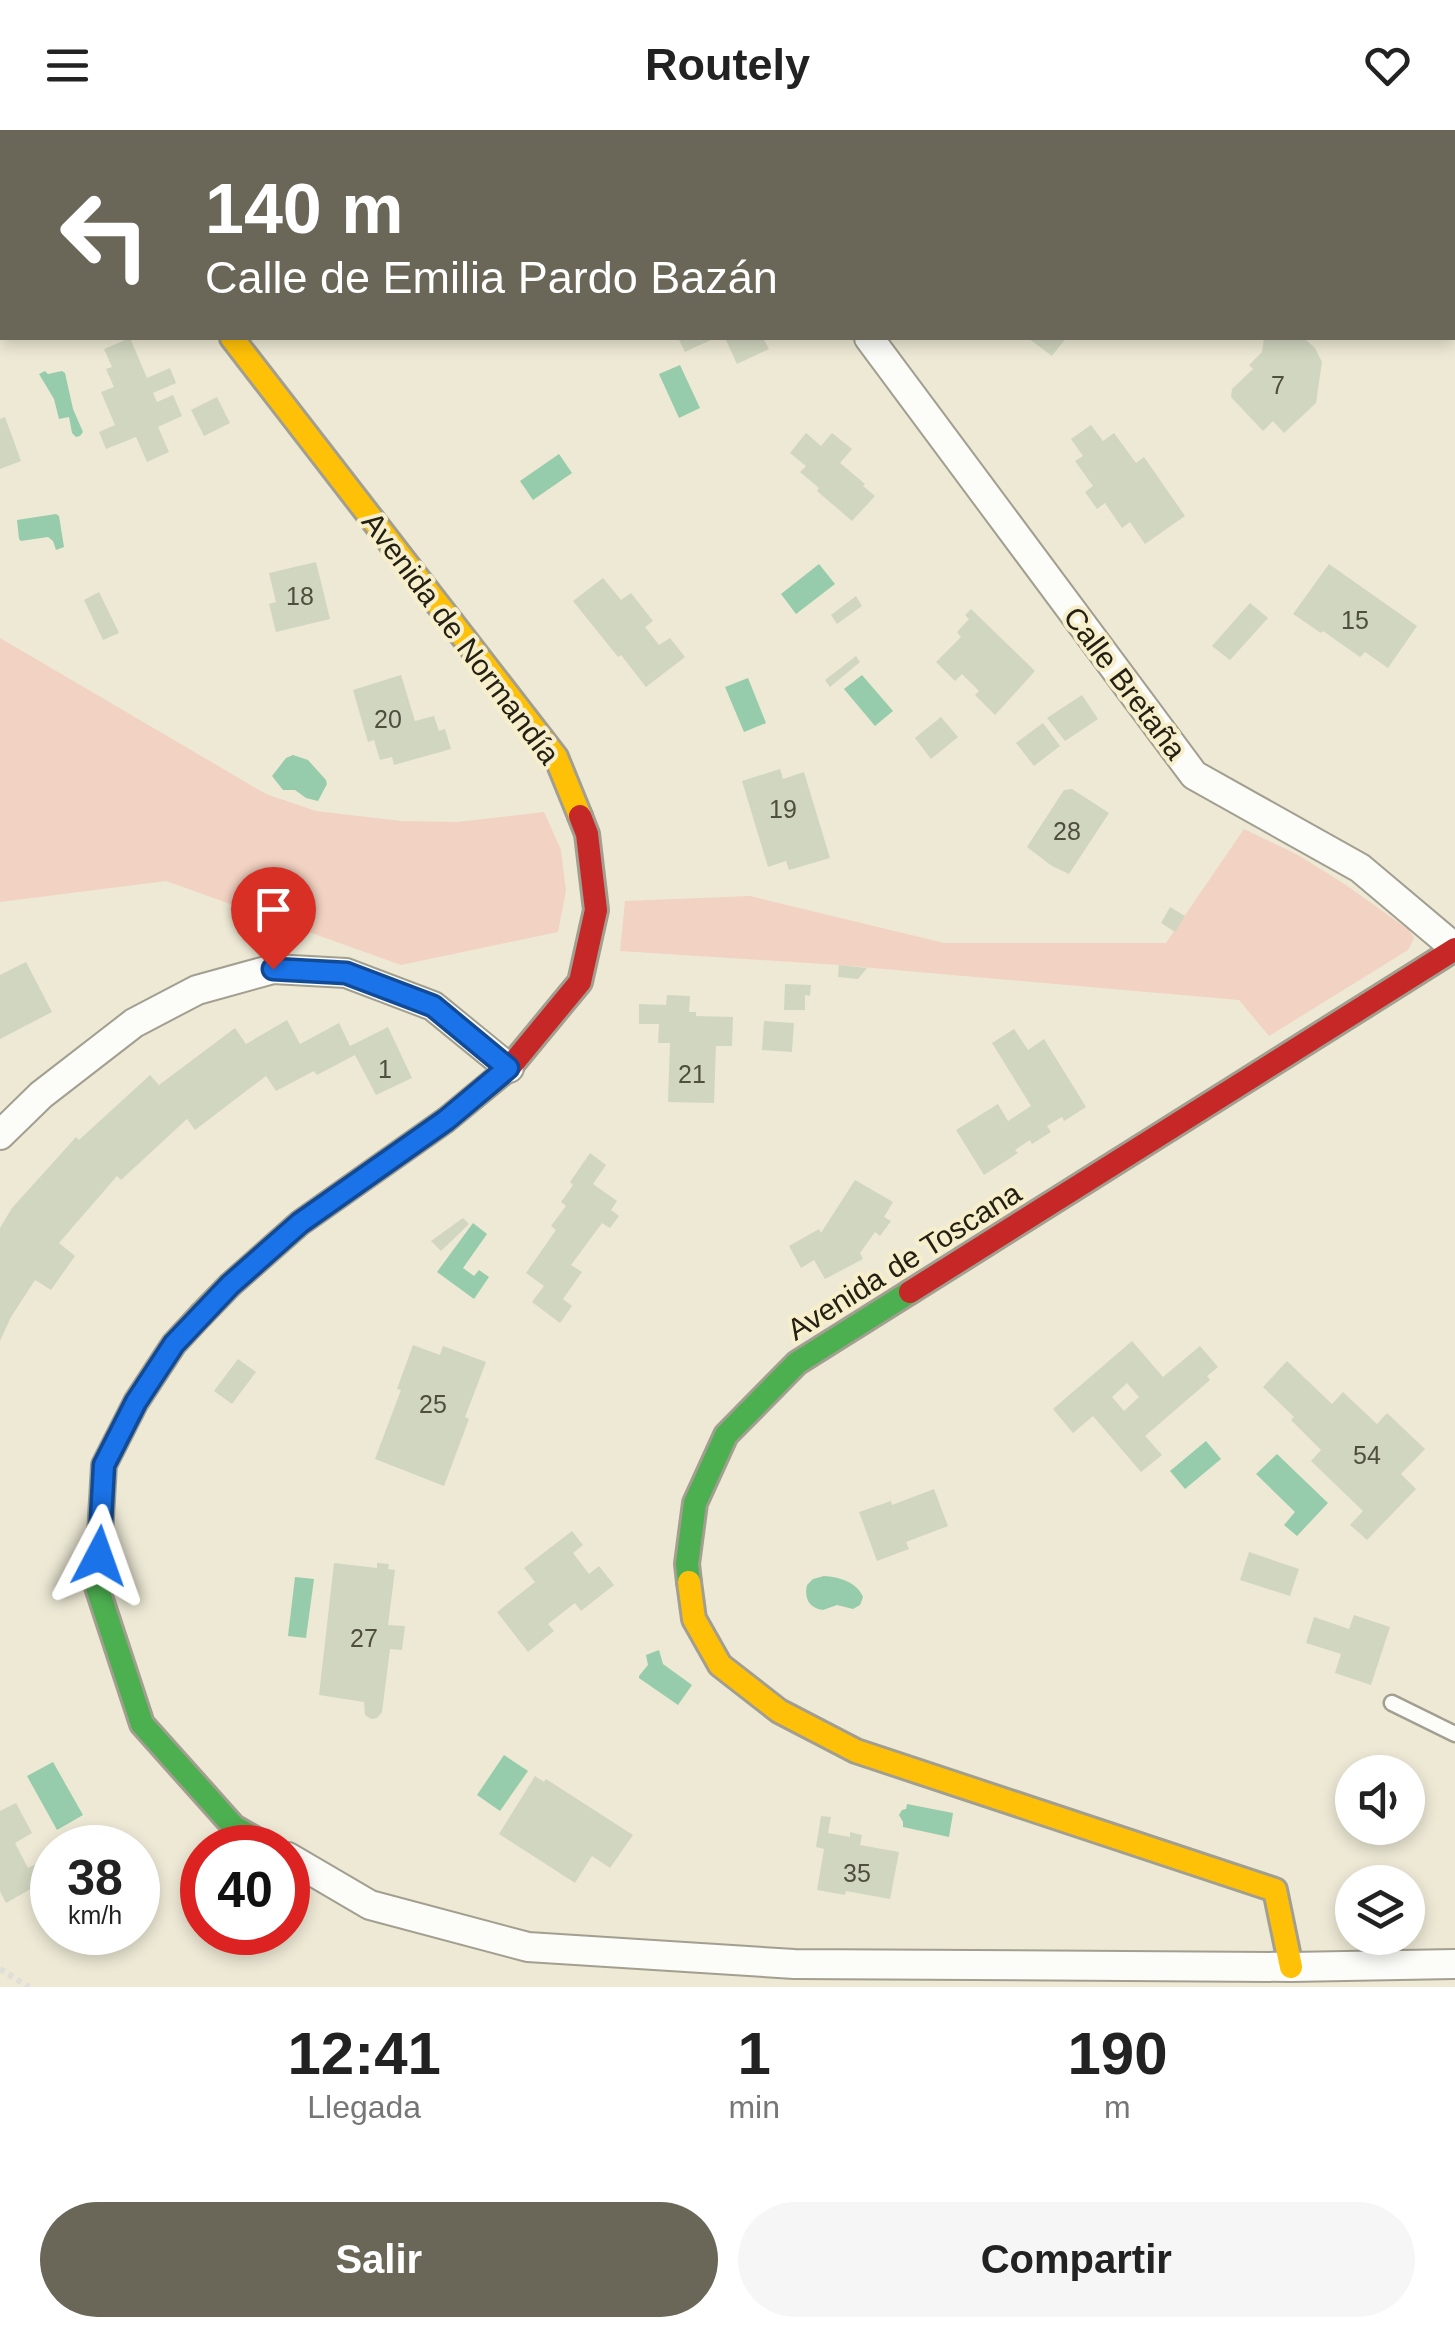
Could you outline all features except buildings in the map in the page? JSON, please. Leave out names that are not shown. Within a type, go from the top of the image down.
[{"type":"street","name":"Avenida de Normandía","points":[[232,1825],[142,1724],[97,1587],[104,1465],[136,1402],[174,1344],[230,1285],[300,1223],[446,1120],[508,1068],[580,982],[596,910],[587,834],[556,758],[234,340]]},
{"type":"street","name":"Calle Bretaña","points":[[870,340],[1194,775],[1360,868],[1455,948]]},
{"type":"street","name":"Avenida de Toscana","points":[[1291,1967],[1275,1890],[856,1751],[778,1711],[720,1665],[694,1619],[687,1564],[695,1503],[726,1435],[797,1363],[1455,948]]},
{"type":"street","points":[[0,1134],[41,1095],[134,1024],[197,990],[273,969],[346,973],[433,1006],[508,1068]]},
{"type":"street","points":[[310,1870],[370,1905],[528,1947],[794,1964],[1455,1964]]},
{"type":"lane","points":[[1392,1703],[1455,1734]]},
{"type":"path","points":[[0,1969],[29,1987]]},
{"type":"shaded area","points":[[680,365],[700,408],[679,418],[659,374]]},
{"type":"shaded area","points":[[65,373],[83,432],[80,436],[72,433],[69,417],[59,419],[54,399],[39,374]]},
{"type":"shaded area","points":[[559,454],[572,473],[533,500],[520,481]]},
{"type":"shaded area","points":[[56,514],[64,547],[56,550],[48,537],[19,539],[17,520]]},
{"type":"shaded area","points":[[819,564],[835,584],[796,614],[781,594]]},
{"type":"shaded area","points":[[0,638],[266,794],[316,811],[401,821],[457,822],[544,812],[561,850],[566,891],[558,932],[401,965],[166,881],[0,902]]},
{"type":"shaded area","points":[[862,675],[893,711],[875,726],[844,689]]},
{"type":"shaded area","points":[[748,678],[766,723],[744,732],[725,687]]},
{"type":"shaded area","points":[[293,755],[308,760],[326,780],[318,801],[295,790],[283,790],[272,776]]},
{"type":"shaded area","points":[[1244,829],[1298,855],[1346,885],[1409,930],[1414,938],[1408,950],[1269,1036],[1239,1000],[839,965],[620,951],[625,901],[750,896],[944,943],[1166,943]]},
{"type":"shaded area","points":[[473,1223],[487,1234],[463,1268],[474,1276],[479,1270],[489,1277],[474,1299],[437,1272]]},
{"type":"shaded area","points":[[1206,1441],[1221,1459],[1185,1489],[1170,1471]]},
{"type":"shaded area","points":[[1277,1454],[1328,1503],[1297,1536],[1284,1525],[1295,1512],[1256,1474]]},
{"type":"shaded area","points":[[824,1576],[852,1584],[863,1597],[860,1605],[853,1609],[837,1605],[823,1610],[811,1605],[807,1585]]},
{"type":"shaded area","points":[[295,1577],[314,1579],[306,1638],[288,1636]]},
{"type":"shaded area","points":[[659,1650],[663,1664],[692,1685],[678,1705],[639,1678],[648,1665],[646,1655]]},
{"type":"shaded area","points":[[504,1755],[528,1771],[500,1811],[477,1795]]},
{"type":"shaded area","points":[[53,1762],[83,1815],[66,1825],[54,1825],[27,1776]]},
{"type":"shaded area","points":[[907,1804],[953,1813],[949,1837],[903,1827],[899,1815]]},
{"type":"traffic: fast","points":[[689,1582],[687,1564],[695,1503],[726,1435],[797,1363],[910,1292]]},
{"type":"traffic: fast","points":[[201,1315],[174,1344],[136,1402],[104,1465],[97,1587],[142,1724],[232,1825]]},
{"type":"traffic: slow","points":[[234,340],[556,757],[580,816]]},
{"type":"traffic: slow","points":[[689,1582],[694,1619],[720,1665],[779,1711],[856,1751],[1275,1890],[1291,1967]]},
{"type":"traffic: jam","points":[[201,1315],[300,1223],[446,1120],[509,1068],[580,982],[596,910],[587,834],[580,816]]},
{"type":"traffic: jam","points":[[910,1292],[1455,949]]},
{"type":"route","points":[[99,1556],[104,1465],[136,1402],[174,1344],[230,1285],[300,1223],[446,1120],[508,1068],[433,1006],[346,973],[273,969]]}]
